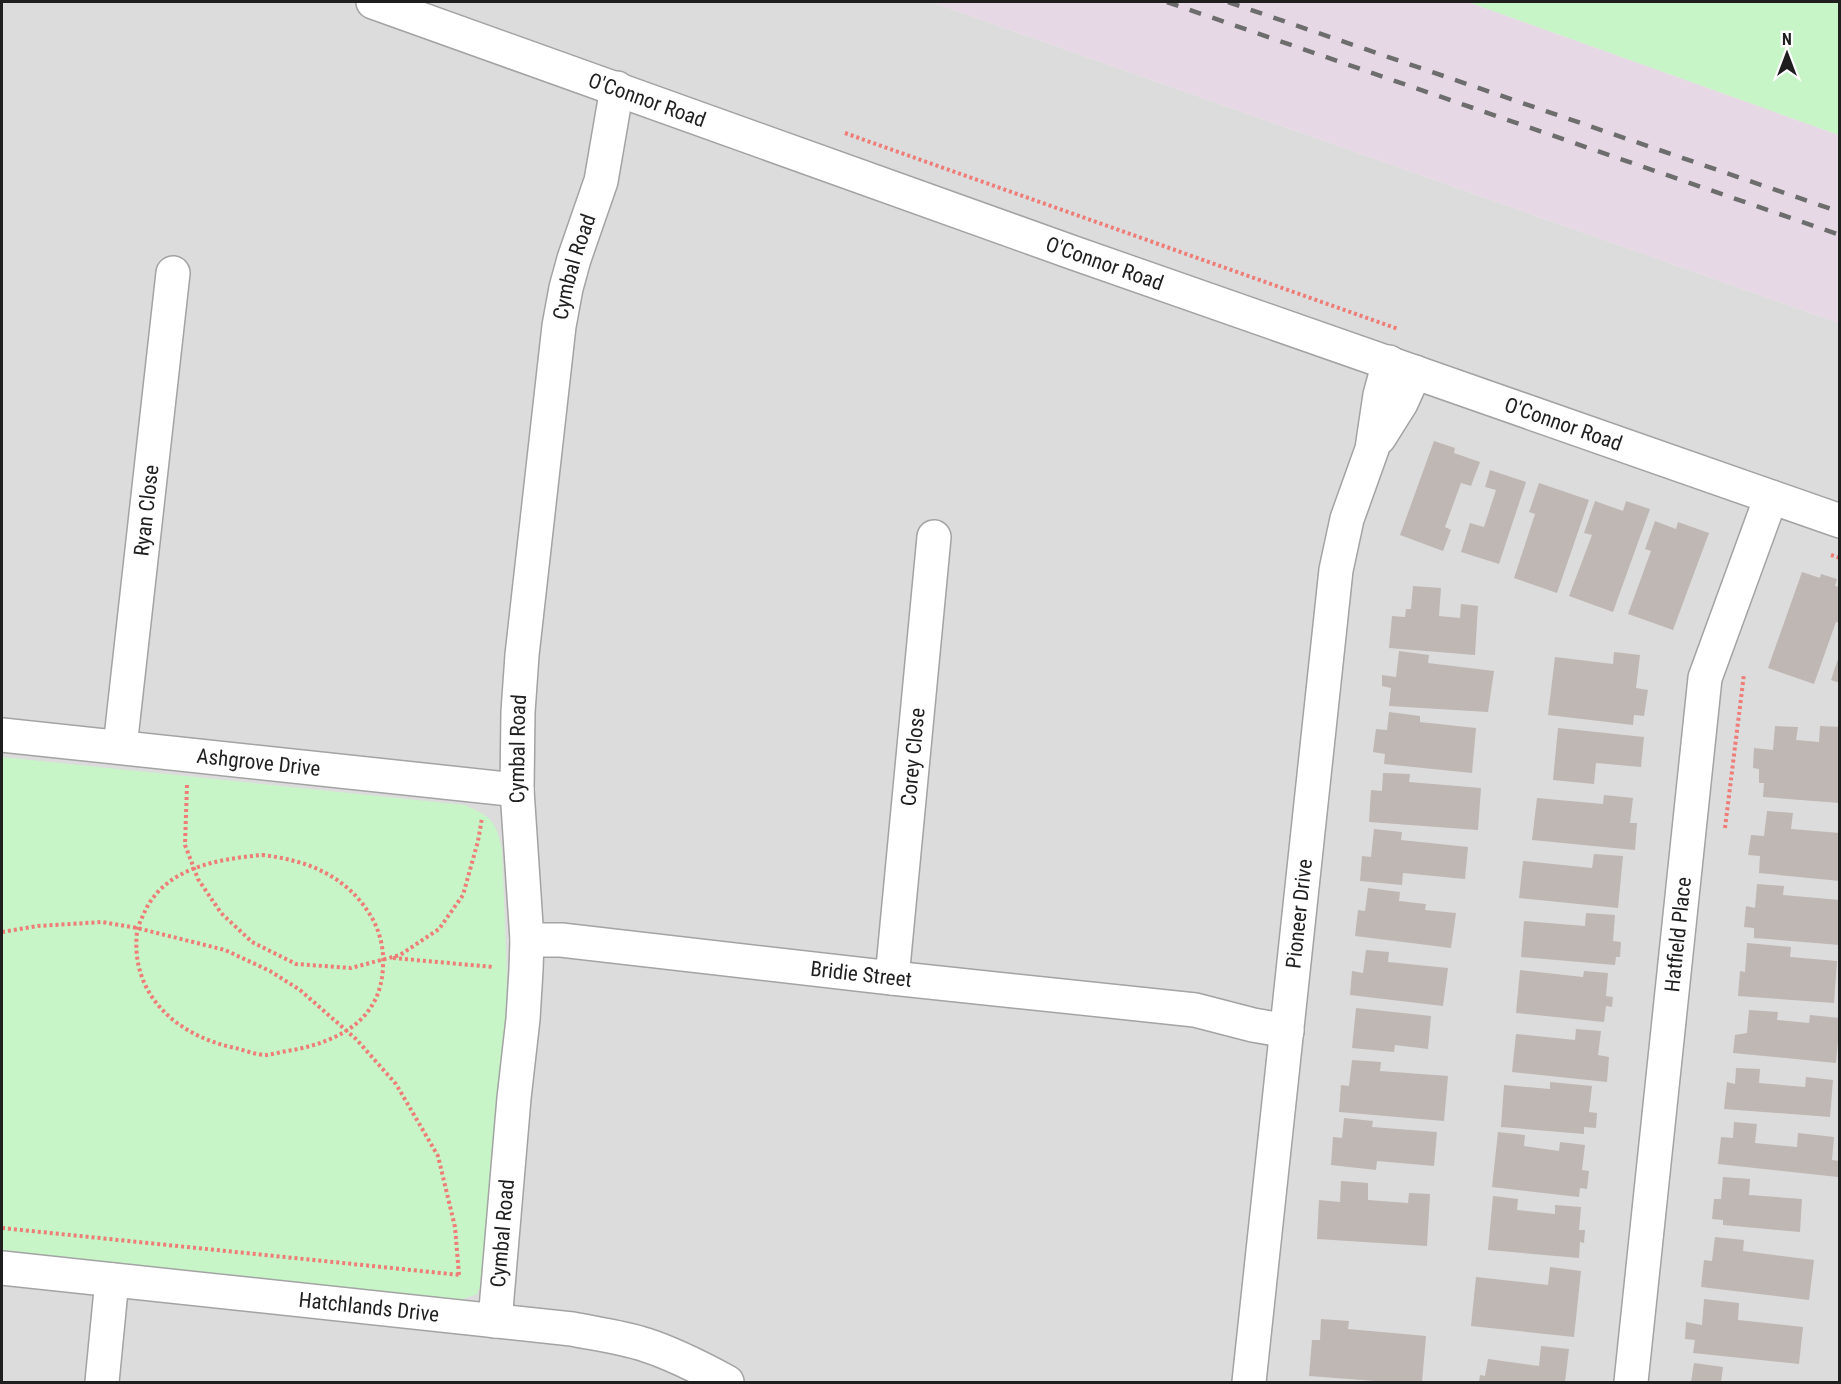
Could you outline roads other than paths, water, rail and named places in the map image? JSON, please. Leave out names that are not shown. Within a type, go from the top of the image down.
[{"type":"street","name":"O'Connor Road","points":[[373,2],[1074,253],[1839,521]]},
{"type":"street","name":"Cymbal Road","points":[[495,1321],[523,1018],[526,955],[501,788],[518,712],[522,655],[566,288],[601,181],[631,129],[631,93]]},
{"type":"street","name":"Ryan Close","points":[[120,747],[173,273]]},
{"type":"street","name":"Pioneer Drive","points":[[1249,1383],[1336,570],[1347,519],[1372,449],[1380,395],[1402,367]]},
{"type":"street","name":"Hatfield Place","points":[[1631,1383],[1705,678],[1771,497]]},
{"type":"street","name":"Corey Close","points":[[892,978],[934,537]]},
{"type":"street","name":"Ashgrove Drive","points":[[2,735],[501,788]]},
{"type":"street","name":"Bridie Street","points":[[526,955],[561,940],[1195,1010],[1253,1025],[1289,1019]]},
{"type":"street","name":"Hatchlands Drive","points":[[2,1268],[572,1329],[647,1345],[692,1363],[727,1383]]},
{"type":"street","points":[[102,1383],[112,1280]]},
{"type":"railway","points":[[1167,2],[1840,235]]},
{"type":"railway","points":[[1228,2],[1840,212]]}]
